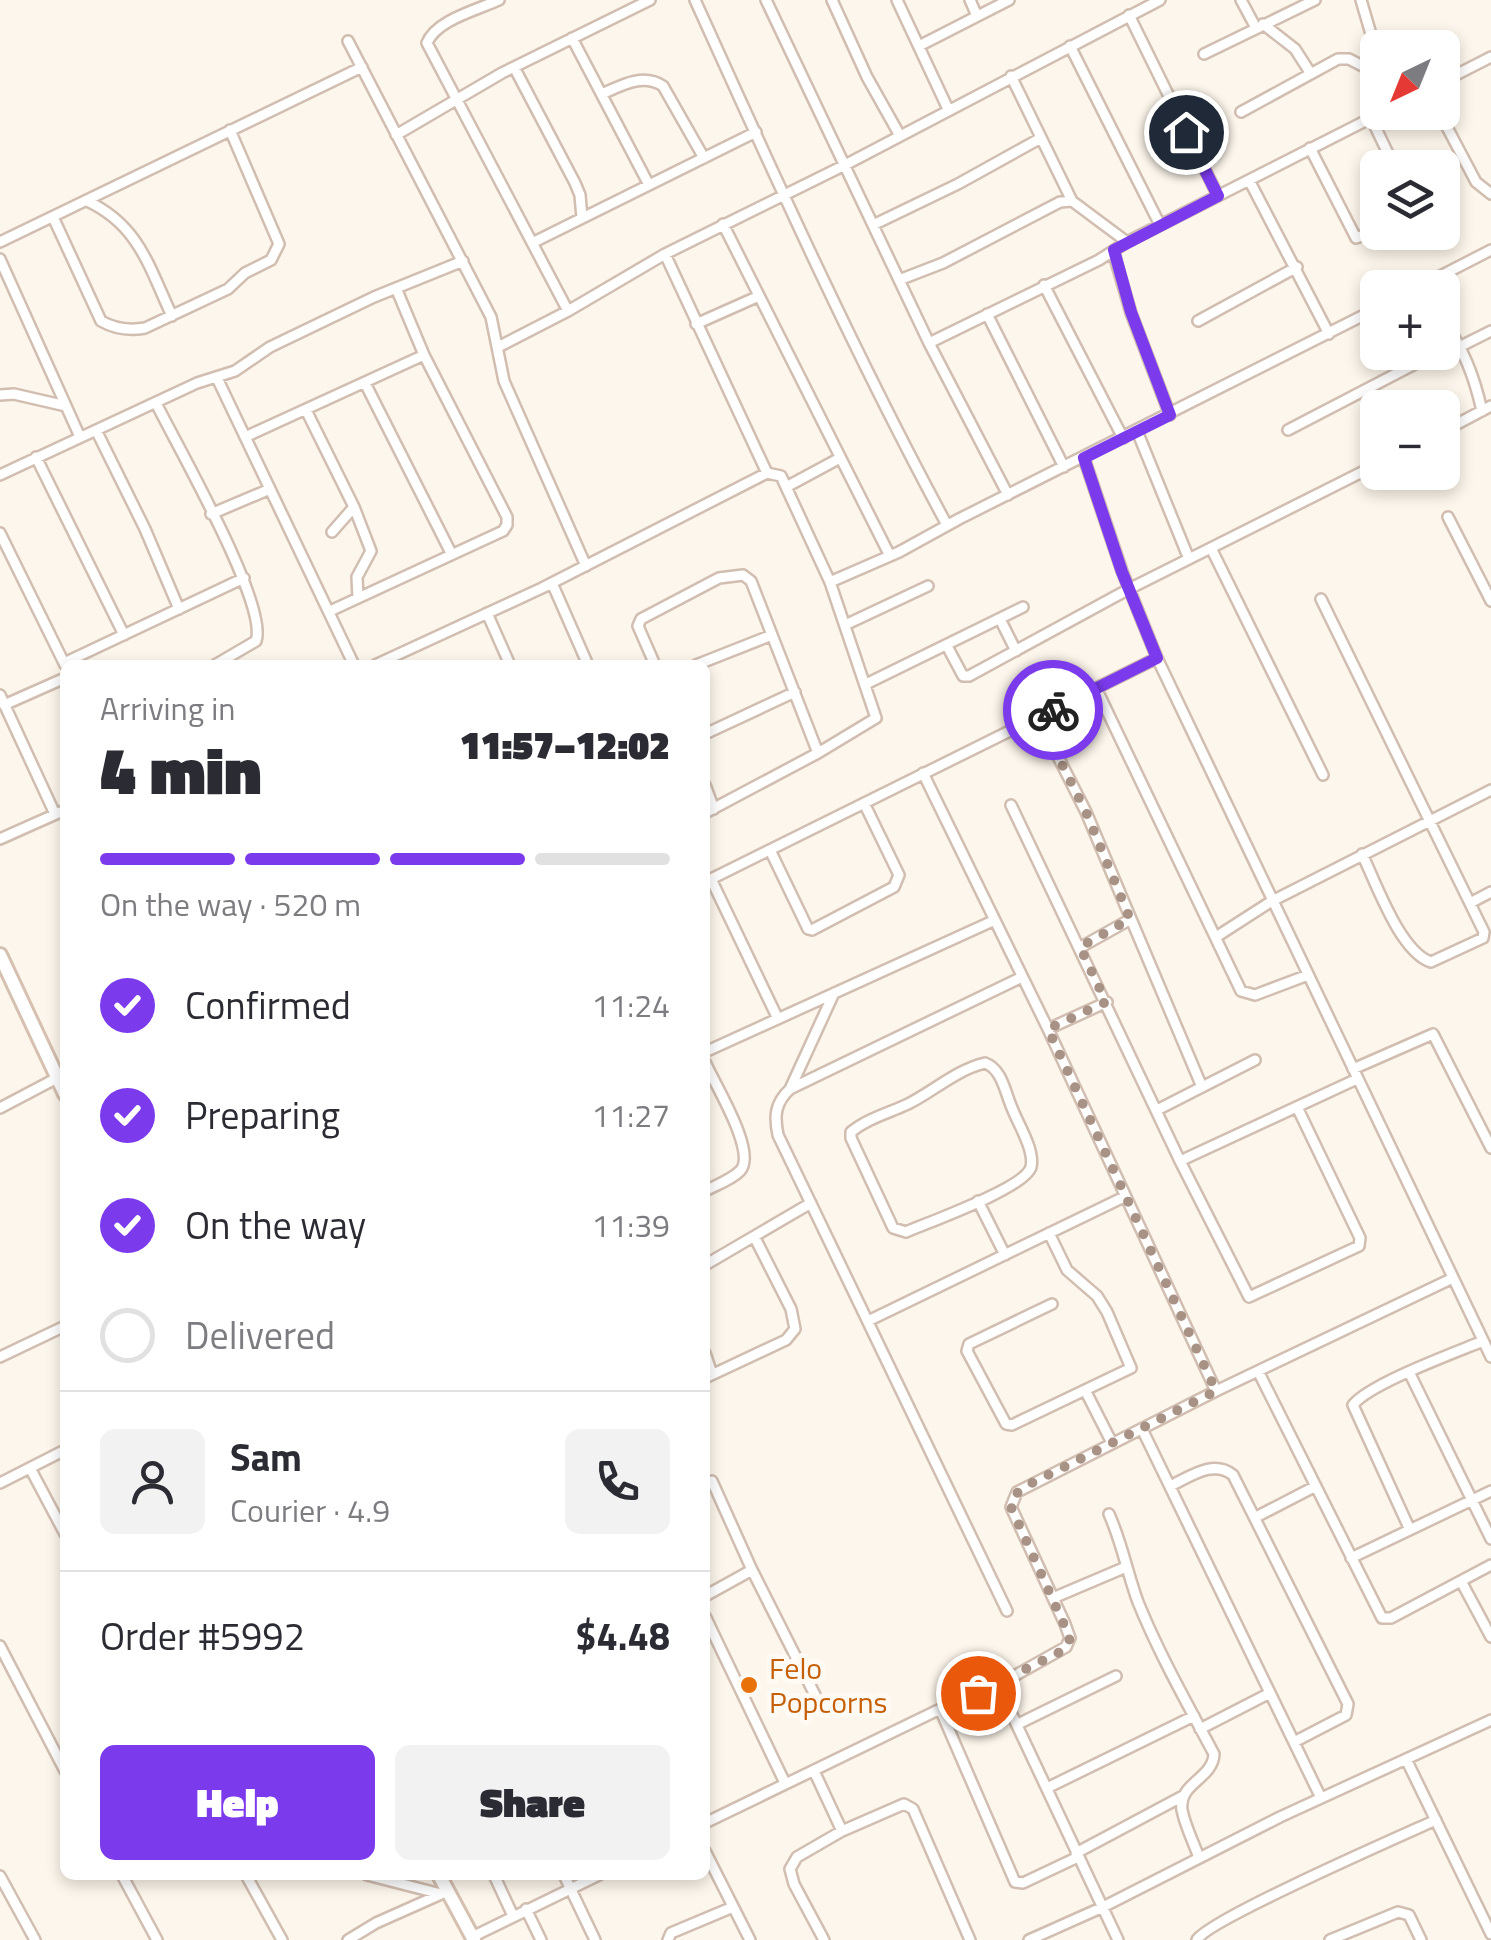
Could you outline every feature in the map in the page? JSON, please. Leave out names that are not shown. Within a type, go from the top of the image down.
[{"type":"street","points":[[499,0],[431,34],[427,44],[568,311]]},
{"type":"street","points":[[396,135],[514,67],[650,0]]},
{"type":"street","points":[[695,0],[902,442],[947,525]]},
{"type":"street","points":[[766,0],[929,342],[1008,495]]},
{"type":"street","points":[[832,0],[899,134]]},
{"type":"street","points":[[897,0],[948,109]]},
{"type":"street","points":[[970,0],[977,16]]},
{"type":"street","points":[[918,46],[1009,0]]},
{"type":"street","points":[[498,347],[664,254],[1160,0]]},
{"type":"street","points":[[1242,0],[1260,26],[1296,49],[1310,74]]},
{"type":"street","points":[[1204,54],[1315,0]]},
{"type":"street","points":[[1361,0],[1370,30]]},
{"type":"street","points":[[1130,15],[1218,196]]},
{"type":"street","points":[[572,38],[649,185]]},
{"type":"street","points":[[348,41],[491,316],[504,381],[586,566]]},
{"type":"street","points":[[1070,46],[1160,225]]},
{"type":"street","points":[[1460,73],[1491,57]]},
{"type":"street","points":[[1241,112],[1344,58],[1360,66]]},
{"type":"street","points":[[0,242],[362,67]]},
{"type":"street","points":[[514,67],[576,184],[582,218]]},
{"type":"street","points":[[1011,76],[1072,200],[1127,242]]},
{"type":"street","points":[[602,94],[630,82],[653,79],[663,86],[704,158]]},
{"type":"street","points":[[929,342],[1360,123]]},
{"type":"street","points":[[53,217],[101,321],[111,327],[132,330],[228,289],[245,273],[272,260],[279,244],[230,130]]},
{"type":"street","points":[[1449,130],[1476,182],[1491,194]]},
{"type":"street","points":[[532,243],[756,132]]},
{"type":"street","points":[[873,225],[1041,138]]},
{"type":"street","points":[[1310,148],[1356,238],[1360,237]]},
{"type":"street","points":[[1249,180],[1328,334]]},
{"type":"street","points":[[899,280],[943,263],[1060,202],[1072,200]]},
{"type":"street","points":[[87,201],[119,218],[132,234],[172,316]]},
{"type":"street","points":[[723,224],[890,556]]},
{"type":"street","points":[[1114,250],[1131,312],[1170,415]]},
{"type":"street","points":[[1453,270],[1491,250]]},
{"type":"street","points":[[664,254],[768,473]]},
{"type":"street","points":[[0,259],[80,437]]},
{"type":"street","points":[[0,475],[198,383],[241,368],[270,347],[463,261]]},
{"type":"street","points":[[1198,321],[1297,267]]},
{"type":"street","points":[[1044,285],[1123,438]]},
{"type":"street","points":[[330,611],[502,531],[507,524],[507,517],[424,355],[396,288]]},
{"type":"street","points":[[696,324],[758,296]]},
{"type":"street","points":[[986,314],[1064,467]]},
{"type":"street","points":[[830,582],[890,556],[1360,317]]},
{"type":"street","points":[[1460,423],[1488,409],[1460,344],[1491,332]]},
{"type":"street","points":[[245,437],[424,355]]},
{"type":"street","points":[[1288,430],[1403,370]]},
{"type":"street","points":[[217,378],[352,660]]},
{"type":"street","points":[[365,383],[451,553]]},
{"type":"street","points":[[0,395],[14,394],[66,406]]},
{"type":"street","points":[[156,403],[244,578],[258,635],[250,646],[224,660]]},
{"type":"street","points":[[306,410],[371,544],[371,552],[357,577],[358,598]]},
{"type":"street","points":[[96,430],[145,529],[178,609]]},
{"type":"street","points":[[1137,431],[1189,559]]},
{"type":"street","points":[[36,456],[124,635]]},
{"type":"street","points":[[788,486],[840,458]]},
{"type":"street","points":[[1084,458],[1157,658],[1491,1358]]},
{"type":"street","points":[[386,660],[552,583],[768,473],[781,476],[830,582],[876,718],[710,811]]},
{"type":"street","points":[[946,646],[962,676],[1360,473]]},
{"type":"street","points":[[212,514],[270,489]]},
{"type":"street","points":[[332,532],[354,507]]},
{"type":"street","points":[[1448,516],[1491,602]]},
{"type":"street","points":[[0,533],[62,660]]},
{"type":"street","points":[[1211,548],[1323,776]]},
{"type":"street","points":[[653,660],[638,626],[641,619],[719,578],[744,575],[751,582],[818,753]]},
{"type":"street","points":[[72,660],[244,578]]},
{"type":"street","points":[[552,583],[586,660]]},
{"type":"street","points":[[845,625],[928,586]]},
{"type":"street","points":[[1321,599],[1491,945]]},
{"type":"street","points":[[866,684],[1023,607]]},
{"type":"street","points":[[487,613],[508,660]]},
{"type":"street","points":[[1000,618],[1016,651]]},
{"type":"street","points":[[709,660],[772,635]]},
{"type":"street","points":[[710,880],[1157,658]]},
{"type":"street","points":[[0,838],[60,812],[2,700],[60,680]]},
{"type":"street","points":[[1096,688],[1241,991],[1246,995],[1308,976]]},
{"type":"street","points":[[710,732],[795,692]]},
{"type":"street","points":[[1038,717],[1086,812],[1202,1087]]},
{"type":"street","points":[[923,773],[1048,1029],[1216,1391]]},
{"type":"street","points":[[1216,936],[1272,900],[1491,790]]},
{"type":"street","points":[[770,850],[812,930],[894,886],[898,880],[864,803]]},
{"type":"street","points":[[1010,805],[1180,1161],[1247,1294],[1252,1297],[1359,1246],[1360,1238],[1296,1107]]},
{"type":"street","points":[[1362,854],[1401,934],[1422,960],[1431,962],[1476,943],[1484,932]]},
{"type":"street","points":[[710,885],[778,1019]]},
{"type":"street","points":[[1470,903],[1491,892]]},
{"type":"street","points":[[1080,947],[1130,919]]},
{"type":"street","points":[[710,1050],[995,920]]},
{"type":"street","points":[[0,955],[6,982],[60,1084]]},
{"type":"street","points":[[1006,1612],[778,1135],[775,1120],[781,1098],[790,1090],[1022,977]]},
{"type":"street","points":[[790,1090],[834,994]]},
{"type":"street","points":[[1048,1029],[1106,1002]]},
{"type":"street","points":[[1180,1161],[1296,1107],[1433,1034],[1491,1148]]},
{"type":"street","points":[[1157,1110],[1255,1060]]},
{"type":"street","points":[[973,1066],[993,1066],[1032,1165],[1025,1175],[978,1200],[906,1232],[893,1228],[851,1132],[973,1066]]},
{"type":"street","points":[[710,1072],[739,1132],[746,1162],[741,1170],[710,1187]]},
{"type":"street","points":[[0,1108],[57,1078]]},
{"type":"street","points":[[868,1321],[1124,1197]]},
{"type":"street","points":[[978,1200],[1004,1255]]},
{"type":"street","points":[[710,1261],[812,1203]]},
{"type":"street","points":[[1049,1233],[1067,1270],[1097,1296],[1107,1312],[1131,1366],[1012,1425],[1006,1424],[967,1351],[969,1344],[1052,1304]]},
{"type":"street","points":[[710,1376],[786,1340],[796,1329],[791,1309],[755,1238]]},
{"type":"street","points":[[710,1820],[998,1685],[1066,1648],[1070,1638],[1011,1507],[1013,1496],[1216,1391],[1452,1278]]},
{"type":"street","points":[[0,1358],[60,1328]]},
{"type":"street","points":[[1410,1530],[1353,1405],[1358,1398],[1483,1340]]},
{"type":"street","points":[[1258,1371],[1382,1618],[1391,1618],[1491,1565]]},
{"type":"street","points":[[1410,1374],[1491,1539]]},
{"type":"street","points":[[1085,1390],[1112,1443]]},
{"type":"street","points":[[1142,1429],[1321,1798]]},
{"type":"street","points":[[0,1483],[60,1453]]},
{"type":"street","points":[[30,1468],[60,1525]]},
{"type":"street","points":[[1170,1486],[1206,1470],[1225,1468],[1233,1474],[1348,1704],[1346,1715],[1294,1742]]},
{"type":"street","points":[[712,1480],[752,1570],[818,1699]]},
{"type":"street","points":[[1256,1516],[1316,1486]]},
{"type":"street","points":[[1351,1558],[1491,1492]]},
{"type":"street","points":[[940,1709],[1015,1882],[1024,1883],[1183,1796],[1214,1764],[1214,1754],[1140,1606],[1126,1567],[1123,1545],[1109,1514]]},
{"type":"street","points":[[1053,1598],[1126,1567]]},
{"type":"street","points":[[710,1593],[752,1570]]},
{"type":"street","points":[[1461,1581],[1491,1637]]},
{"type":"street","points":[[710,1626],[785,1783]]},
{"type":"street","points":[[0,1646],[60,1761]]},
{"type":"street","points":[[1018,1724],[1116,1676]]},
{"type":"street","points":[[998,1685],[1118,1940]]},
{"type":"street","points":[[1200,1729],[1270,1693]]},
{"type":"street","points":[[1046,1788],[1194,1716]]},
{"type":"street","points":[[1029,1940],[1491,1720]]},
{"type":"street","points":[[1406,1759],[1491,1934]]},
{"type":"street","points":[[814,1771],[842,1831]]},
{"type":"street","points":[[1183,1796],[1181,1808],[1199,1858]]},
{"type":"street","points":[[824,1940],[794,1884],[790,1868],[797,1857],[842,1831],[904,1804],[909,1805],[970,1940]]},
{"type":"street","points":[[1197,1940],[1202,1931],[1436,1820]]},
{"type":"street","points":[[710,1861],[750,1940]]},
{"type":"street","points":[[0,1876],[36,1940]]},
{"type":"street","points":[[125,1880],[157,1940]]},
{"type":"street","points":[[249,1880],[282,1940]]},
{"type":"street","points":[[388,1880],[444,1893]]},
{"type":"street","points":[[440,1880],[444,1893],[473,1939],[588,1880]]},
{"type":"street","points":[[496,1880],[512,1916]]},
{"type":"street","points":[[566,1880],[596,1940]]},
{"type":"street","points":[[348,1940],[444,1893]]},
{"type":"street","points":[[668,1940],[671,1933],[733,1907]]},
{"type":"street","points":[[526,1909],[541,1940]]},
{"type":"street","points":[[1330,1940],[1398,1912],[1409,1915],[1420,1940]]},
{"type":"way so far","points":[[978,1693],[1058,1653],[1066,1648],[1070,1638],[1011,1507],[1013,1496],[1216,1391],[1048,1029],[1106,1002],[1080,947],[1130,919],[1086,812],[1038,717],[1053,710]]},
{"type":"place","name":"Felo Popcorns","points":[[749,1685]]},
{"type":"route","points":[[1053,710],[1157,658],[1122,572],[1084,458],[1170,415],[1131,312],[1114,250],[1218,196],[1186,132]]}]
